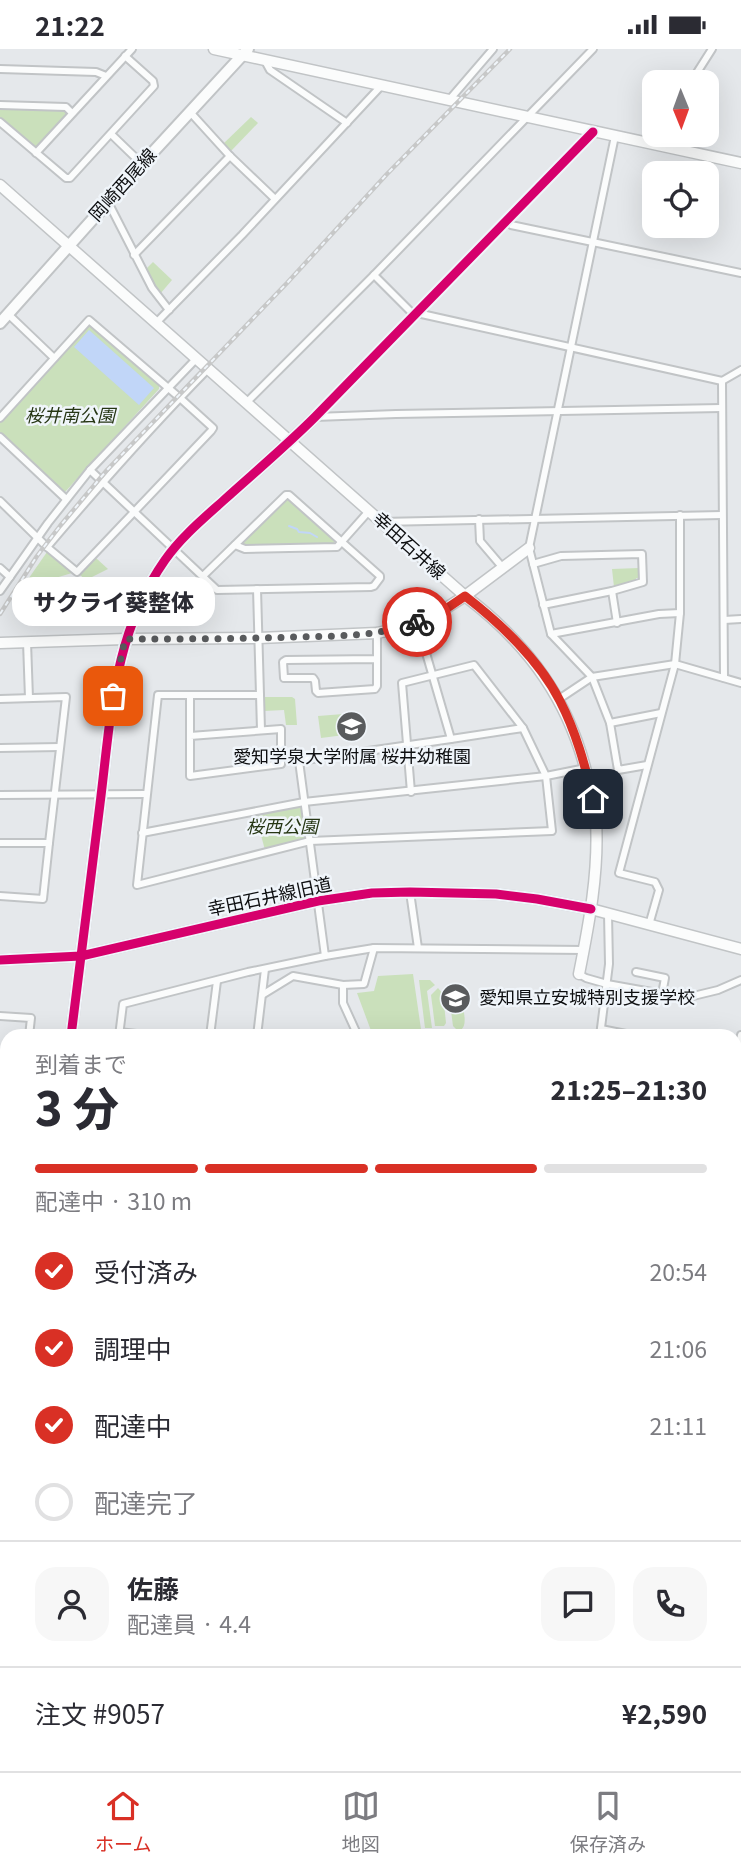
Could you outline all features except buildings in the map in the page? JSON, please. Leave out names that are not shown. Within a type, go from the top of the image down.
[{"type":"main road","name":"岡崎西尾線","points":[[0,323],[243,52]]},
{"type":"street","points":[[36,153],[132,49]]},
{"type":"street","points":[[214,49],[243,52],[381,86],[741,163]]},
{"type":"street","points":[[450,100],[492,49]]},
{"type":"street","points":[[246,403],[593,49]]},
{"type":"street","points":[[699,70],[712,49]]},
{"type":"street","points":[[0,122],[68,179],[154,86],[153,81],[125,56]]},
{"type":"street","points":[[264,59],[270,70],[347,123]]},
{"type":"street","points":[[0,69],[96,72],[106,76]]},
{"type":"street","points":[[156,323],[381,86]]},
{"type":"street","points":[[0,105],[66,107],[72,113]]},
{"type":"street","points":[[190,112],[230,156],[275,199]]},
{"type":"street","points":[[72,1029],[113,696],[125,639],[146,591],[174,549],[200,522],[290,441],[593,132]]},
{"type":"street","points":[[111,134],[142,164]]},
{"type":"street","points":[[615,137],[529,548],[551,634],[592,677],[610,723],[618,770],[647,765]]},
{"type":"street","points":[[134,255],[230,156]]},
{"type":"street","name":"幸田石井線","points":[[0,185],[509,634],[544,676],[559,699],[578,743],[596,817],[596,867],[592,909],[579,974]]},
{"type":"street","points":[[108,202],[152,288],[169,310]]},
{"type":"street","points":[[506,220],[511,225],[741,273]]},
{"type":"street","points":[[374,275],[415,314],[722,381],[741,370]]},
{"type":"street","points":[[8,314],[54,358]]},
{"type":"street","points":[[0,418],[89,320],[213,428],[76,572],[0,501]]},
{"type":"street","points":[[0,591],[38,536],[90,470],[196,359]]},
{"type":"street","points":[[47,547],[102,482],[208,369]]},
{"type":"street","points":[[722,381],[724,678]]},
{"type":"street","points":[[314,417],[722,408]]},
{"type":"street","points":[[0,437],[66,499]]},
{"type":"street","points":[[90,470],[217,590],[374,586],[380,576],[289,495],[203,576]]},
{"type":"street","points":[[235,545],[245,549],[334,548],[369,511]]},
{"type":"street","points":[[649,925],[659,890],[655,882],[619,873],[675,664],[680,613],[680,515]]},
{"type":"street","points":[[381,522],[722,515]]},
{"type":"street","points":[[479,519],[480,541],[503,568]]},
{"type":"street","points":[[0,643],[377,633],[440,613],[529,548]]},
{"type":"street","points":[[533,564],[561,556],[642,554],[642,582],[543,605]]},
{"type":"street","points":[[0,568],[10,577]]},
{"type":"street","points":[[257,590],[261,730]]},
{"type":"street","points":[[612,591],[617,623]]},
{"type":"street","points":[[551,634],[659,614],[680,613]]},
{"type":"street","points":[[724,619],[741,619]]},
{"type":"street","points":[[417,622],[450,739]]},
{"type":"street","points":[[377,633],[377,659],[377,687],[375,689],[318,693],[313,678],[284,678],[286,660],[377,659]]},
{"type":"street","points":[[27,642],[29,698]]},
{"type":"street","points":[[559,699],[592,677],[675,664],[741,683]]},
{"type":"street","points":[[260,695],[158,695],[137,885],[310,841],[552,831],[546,776],[523,728],[474,665],[402,683],[411,792]]},
{"type":"street","points":[[190,695],[190,736],[190,776],[281,764],[281,729],[190,736]]},
{"type":"street","points":[[0,699],[66,697],[43,898],[0,896]]},
{"type":"street","points":[[610,723],[661,713]]},
{"type":"street","points":[[325,956],[299,761],[523,728]]},
{"type":"street","points":[[0,748],[60,747]]},
{"type":"street","points":[[142,833],[304,802],[546,776],[586,768]]},
{"type":"street","points":[[0,795],[146,794]]},
{"type":"street","points":[[0,843],[49,843]]},
{"type":"street","points":[[410,892],[418,948]]},
{"type":"street","name":"幸田石井線旧道","points":[[0,960],[81,956],[318,901],[372,893],[496,894],[592,909]]},
{"type":"street","points":[[592,909],[741,949]]},
{"type":"street","points":[[601,1029],[609,964],[608,914]]},
{"type":"street","points":[[262,995],[293,976],[342,985],[364,984],[374,949]]},
{"type":"street","points":[[120,1029],[123,1004],[325,956],[374,949],[584,950]]},
{"type":"street","points":[[258,1029],[265,969]]},
{"type":"street","points":[[636,972],[664,978],[662,994]]},
{"type":"street","points":[[579,974],[607,984],[685,998],[718,991],[741,980]]},
{"type":"street","points":[[210,1029],[217,981]]},
{"type":"street","points":[[342,985],[343,1003],[355,1029]]},
{"type":"street","points":[[0,1016],[31,1018],[30,1029]]},
{"type":"green space","points":[[0,108],[65,110],[67,114],[34,147],[0,117]]},
{"type":"green space","points":[[251,117],[258,123],[231,151],[223,144]]},
{"type":"green space","points":[[153,262],[172,280],[160,294],[145,270]]},
{"type":"green space","name":"桜井南公園","points":[[87,325],[159,386],[159,389],[65,492],[61,492],[0,434],[0,422]]},
{"type":"green space","points":[[288,499],[335,540],[333,545],[244,546],[242,542]]},
{"type":"green space","points":[[47,552],[72,573],[22,588]]},
{"type":"green space","points":[[96,558],[108,569],[86,580],[80,575]]},
{"type":"green space","points":[[639,568],[639,578],[636,578],[636,581],[614,587],[612,569]]},
{"type":"green space","points":[[264,697],[295,699],[297,725],[286,725],[284,710],[264,711]]},
{"type":"green space","points":[[359,714],[360,733],[321,738],[318,716]]},
{"type":"green space","name":"桜西公園","points":[[298,805],[303,807],[308,840],[265,850],[255,813]]},
{"type":"green space","points":[[413,974],[421,1029],[370,1029],[357,993],[374,991],[378,976]]},
{"type":"green space","points":[[419,980],[430,980],[435,985],[427,991],[432,1028],[425,1028]]},
{"type":"green space","points":[[438,988],[443,994],[444,1026],[435,1026],[431,995]]},
{"type":"green space","points":[[455,998],[462,1001],[465,1021],[462,1029],[453,1026],[450,1003]]},
{"type":"water","points":[[89,330],[154,388],[139,405],[74,347]]},
{"type":"waterway","points":[[289,526],[317,537]]},
{"type":"railway","points":[[0,614],[37,556],[107,470],[287,283],[387,174],[510,49]]},
{"type":"cycle path","points":[[72,1029],[117,677],[134,617],[148,588],[165,560],[185,536],[315,417],[593,132]]},
{"type":"cycle path","points":[[0,960],[81,956],[318,901],[372,893],[496,894],[591,909]]},
{"type":"way so far","points":[[113,696],[125,639],[359,635],[405,627],[417,622]]},
{"type":"place","name":"サクライ葵整体","points":[[113,696]]},
{"type":"place","name":"愛知学泉大学附属 桜井幼稚園","points":[[352,727]]},
{"type":"place","name":"愛知県立安城特別支援学校","points":[[456,998]]},
{"type":"route","points":[[417,622],[440,613],[465,596],[509,634],[544,676],[559,699],[578,743],[593,799]]}]
